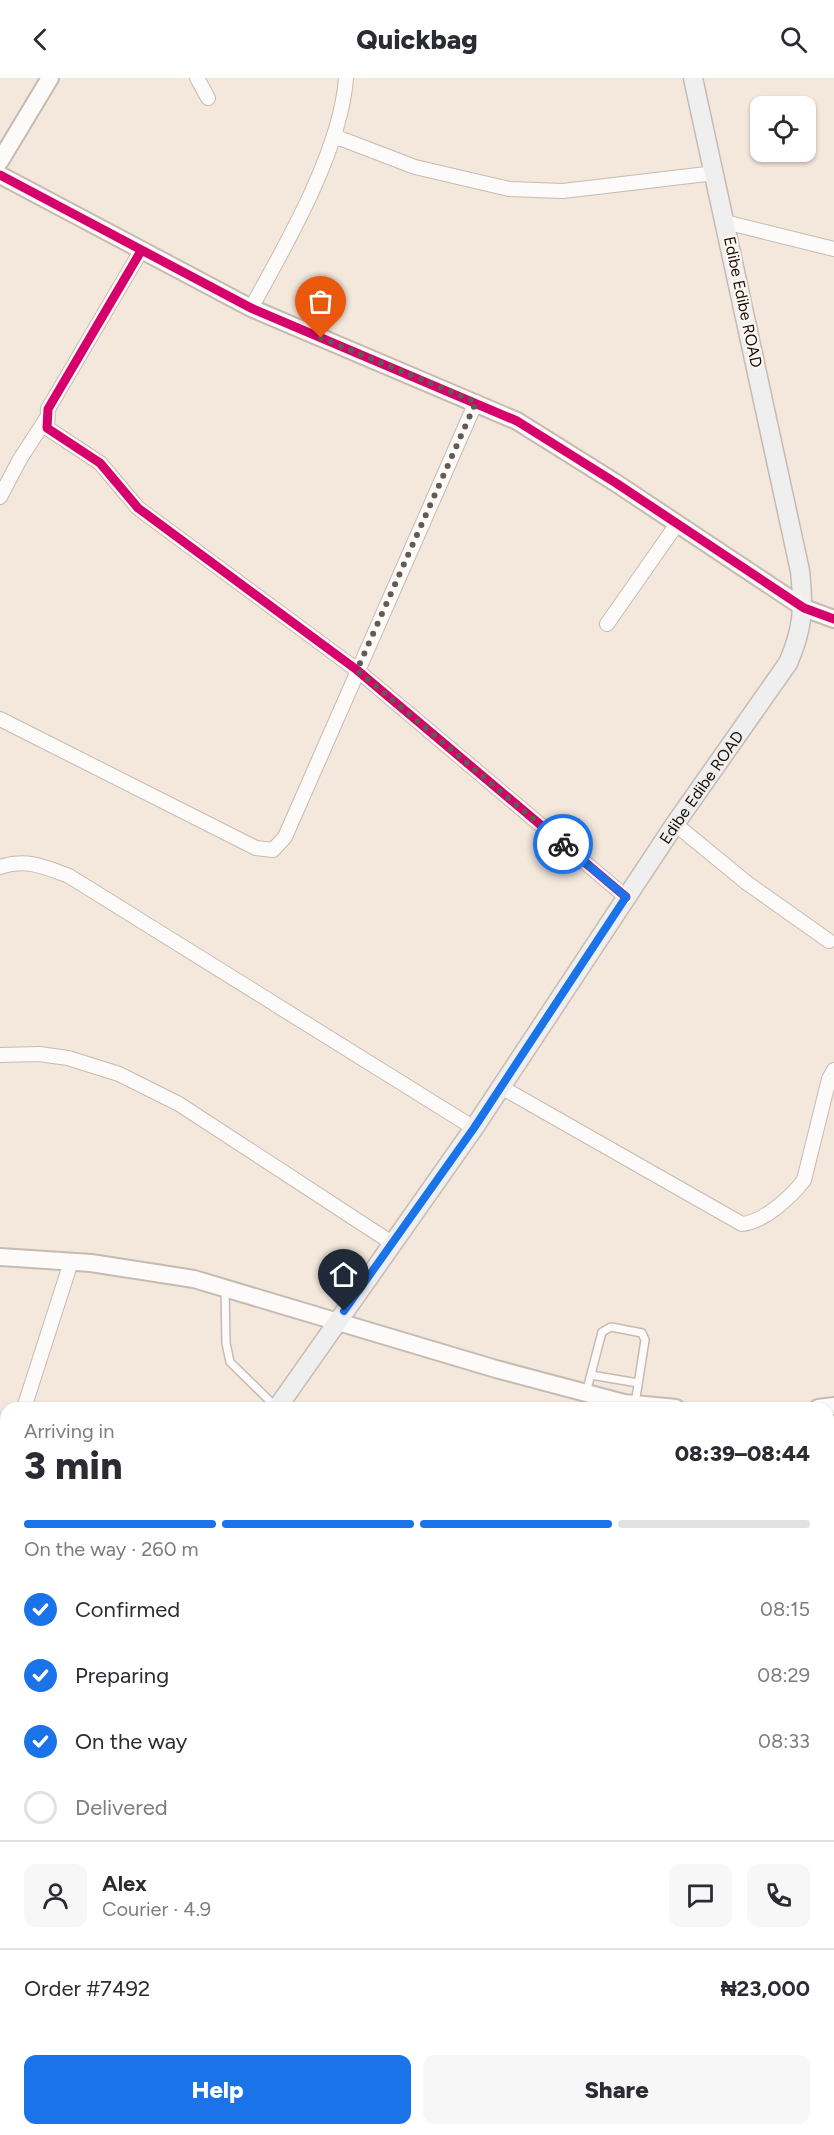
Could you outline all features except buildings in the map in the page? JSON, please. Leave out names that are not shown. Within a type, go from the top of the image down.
[{"type":"main road","name":"Edibe Edibe ROAD","points":[[281,1402],[474,1128],[675,824],[788,663],[798,640],[804,608],[788,510],[693,78]]},
{"type":"street","points":[[0,161],[50,78]]},
{"type":"street","points":[[196,78],[208,98]]},
{"type":"street","points":[[251,308],[292,233],[334,136],[342,108],[346,78]]},
{"type":"street","points":[[334,136],[442,175],[509,189],[536,192],[715,173]]},
{"type":"street","points":[[0,175],[251,308],[517,421],[804,608],[834,619]]},
{"type":"street","points":[[725,222],[834,249]]},
{"type":"street","points":[[0,497],[45,419],[48,409],[141,251]]},
{"type":"street","points":[[0,719],[256,848],[273,850],[285,837],[476,402]]},
{"type":"street","points":[[45,419],[47,428],[105,468],[138,508],[357,670],[626,897]]},
{"type":"street","points":[[607,624],[677,524]]},
{"type":"street","points":[[675,824],[747,883],[829,941]]},
{"type":"street","points":[[0,867],[18,862],[33,863],[69,876],[474,1128]]},
{"type":"street","points":[[0,1055],[39,1054],[68,1058],[119,1074],[179,1104],[392,1243]]},
{"type":"street","points":[[501,1087],[742,1224],[752,1223],[794,1193],[804,1180],[829,1079],[834,1070]]},
{"type":"street","points":[[0,1257],[92,1263],[194,1279],[335,1323],[618,1402]]},
{"type":"street","points":[[26,1402],[71,1262]]},
{"type":"lane","points":[[225,1288],[226,1343],[230,1362],[271,1402]]},
{"type":"lane","points":[[586,1393],[602,1332],[610,1327],[642,1333],[645,1340],[638,1383],[629,1402]]},
{"type":"lane","points":[[591,1376],[638,1383]]},
{"type":"cycle path","points":[[0,175],[251,308],[517,421],[616,483],[804,608],[834,619]]},
{"type":"cycle path","points":[[141,251],[48,409],[47,428],[100,463],[138,508],[357,670],[626,897]]},
{"type":"way so far","points":[[321,338],[476,402],[357,670],[563,844]]},
{"type":"route","points":[[344,1311],[474,1128],[626,897],[563,844]]}]
